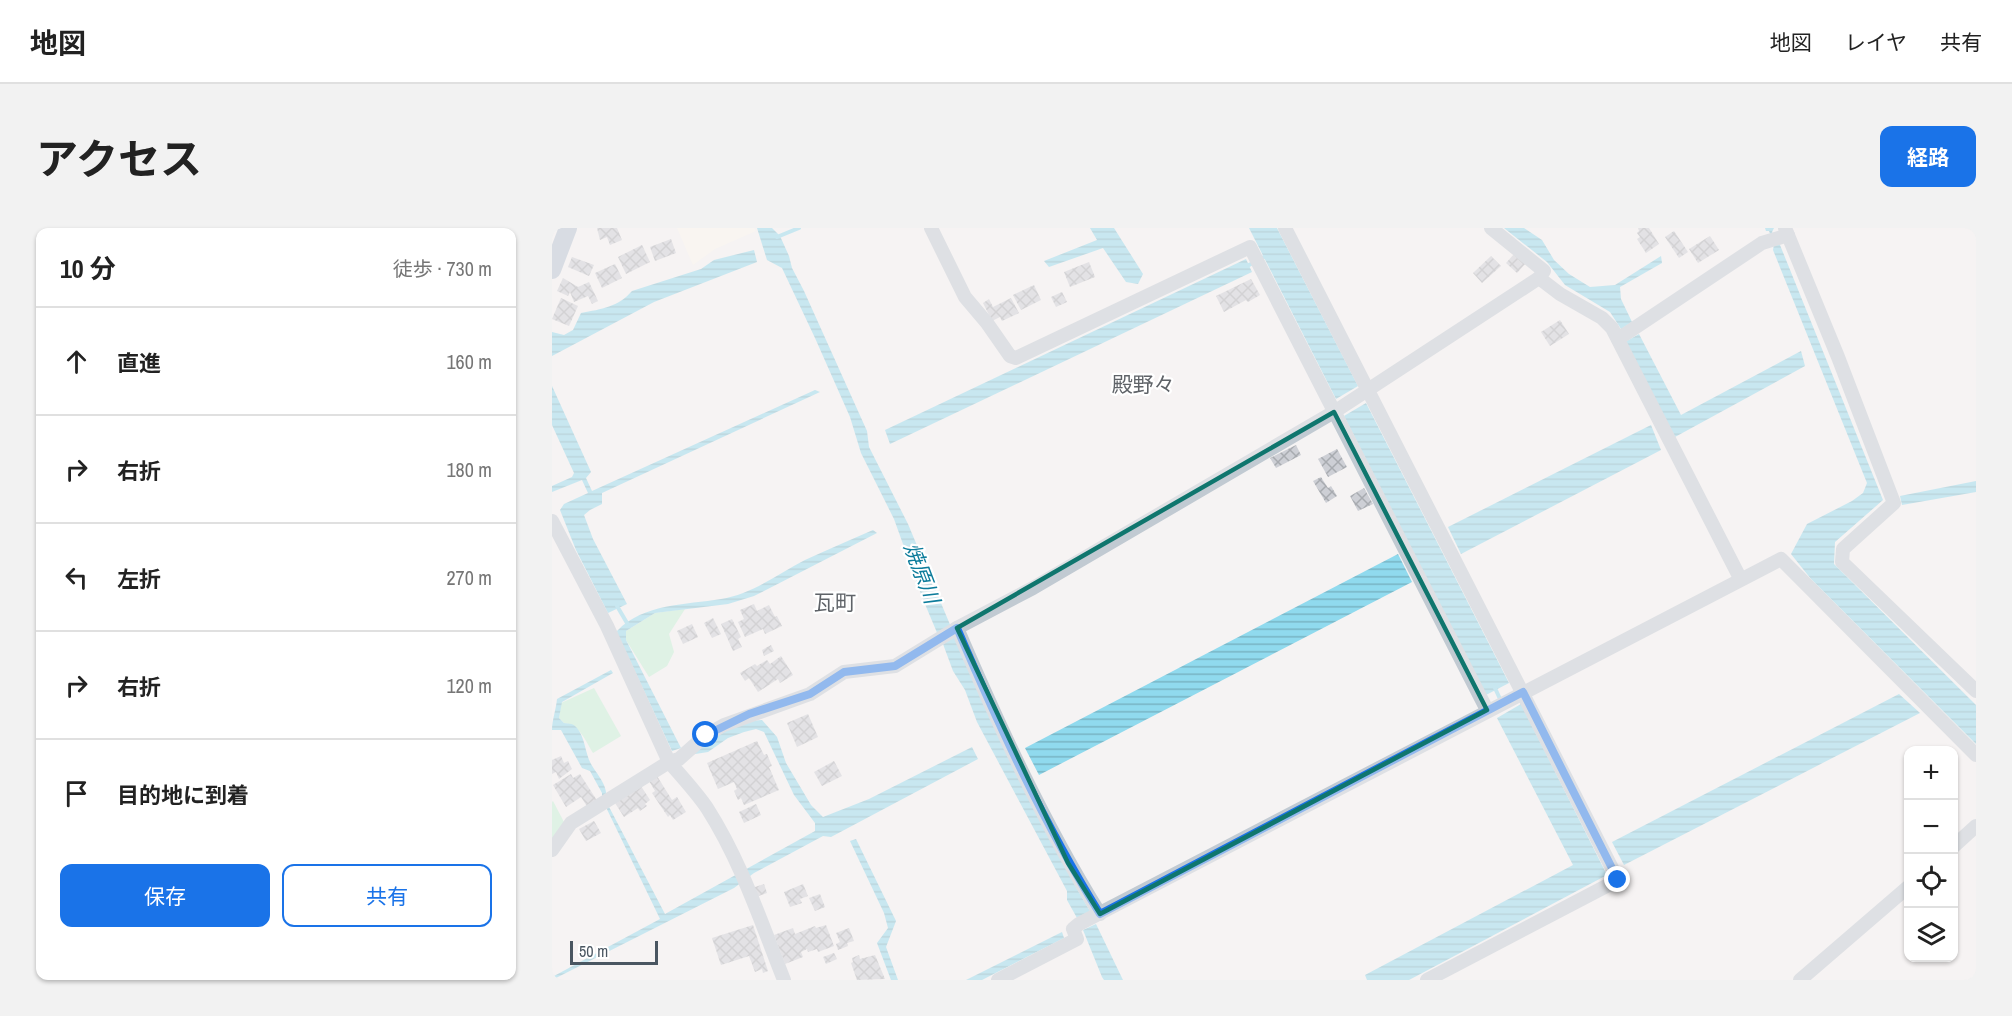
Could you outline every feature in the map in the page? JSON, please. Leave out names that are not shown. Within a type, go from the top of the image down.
[{"type":"main road","points":[[552,270],[568,228]]},
{"type":"street","points":[[932,228],[965,297],[1010,356],[1016,358],[1250,247],[1489,710]]},
{"type":"street","points":[[552,850],[571,823],[674,760],[706,735],[724,725],[810,694],[844,672],[895,666],[957,628],[1033,588],[1368,392],[1539,278],[1544,272],[1491,228]]},
{"type":"street","points":[[1286,230],[1618,880],[1427,980]]},
{"type":"street","points":[[1625,334],[1762,243],[1784,233],[1838,357],[1894,503],[1843,549],[1842,562],[1976,692]]},
{"type":"street","points":[[1539,278],[1560,294],[1602,318],[1612,328],[1625,334],[1740,578]]},
{"type":"street","points":[[552,521],[674,760],[707,808],[740,869],[784,980]]},
{"type":"street","points":[[998,980],[1077,939],[1073,928],[1079,924],[1780,559],[1976,755]]},
{"type":"street","points":[[957,628],[991,707],[1068,863],[1098,916]]},
{"type":"street","points":[[1958,842],[1976,826]]},
{"type":"street","points":[[1800,980],[1904,890]]},
{"type":"highlighted area","points":[[1334,412],[1487,710],[1100,914],[1068,863],[957,628]]},
{"type":"shaded area","points":[[677,228],[754,228],[756,231],[715,249],[693,265]]},
{"type":"green space","points":[[685,609],[669,634],[674,652],[667,666],[649,677],[626,640],[626,631],[655,613]]},
{"type":"green space","points":[[594,688],[621,736],[593,753],[578,730],[559,718],[561,703]]},
{"type":"green space","points":[[552,802],[565,824],[552,842]]},
{"type":"water","name":"焼原川","points":[[757,228],[772,228],[780,236],[792,268],[867,431],[869,447],[908,524],[951,627],[938,635],[894,519],[861,453],[850,417],[815,338],[782,268],[767,260]]},
{"type":"water","points":[[1090,228],[1114,228],[1143,274],[1138,284],[1126,282],[1103,248],[1049,267],[1044,261],[1097,240]]},
{"type":"water","points":[[1249,228],[1277,228],[1358,386],[1336,399]]},
{"type":"water","points":[[1504,228],[1524,228],[1542,240],[1554,260],[1569,274],[1590,287],[1615,285],[1661,256],[1662,263],[1620,287],[1621,299],[1632,322],[1621,329],[1610,312],[1565,285],[1547,262]]},
{"type":"water","points":[[1765,228],[1774,228],[1772,232],[1780,245],[1883,500],[1835,542],[1834,564],[1976,705],[1976,744],[1811,579],[1791,554],[1807,524],[1852,501],[1863,493],[1867,483],[1773,250],[1774,244],[1769,231]]},
{"type":"water","points":[[754,250],[757,262],[654,302],[552,356],[552,332],[564,335],[573,330],[581,313],[609,306],[621,301],[632,291],[701,269],[714,260]]},
{"type":"water","points":[[1246,259],[1252,272],[890,444],[885,430]]},
{"type":"water","points":[[1639,334],[1681,415],[1801,351],[1805,366],[1675,437],[1625,342]]},
{"type":"water","points":[[552,386],[591,472],[586,478],[592,491],[815,390],[820,392],[602,493],[602,504],[584,515],[593,539],[627,604],[608,613],[576,550],[560,510],[564,504],[588,493],[582,480],[552,492],[552,486],[572,477],[574,473],[552,425]]},
{"type":"water","points":[[1366,403],[1509,683],[1486,695],[1344,416]]},
{"type":"water","points":[[1651,425],[1661,450],[1461,554],[1448,527]]},
{"type":"water","points":[[1976,481],[1976,492],[1902,505],[1900,496]]},
{"type":"water","points":[[873,530],[877,533],[754,596],[728,604],[655,613],[626,631],[626,640],[681,748],[672,751],[618,639],[617,631],[640,615],[653,610],[721,599],[743,593],[805,560]]},
{"type":"water","points":[[1398,554],[1412,582],[1039,775],[1025,748]]},
{"type":"water","points":[[955,637],[1014,766],[1090,911],[1077,918],[1067,900],[1067,891],[977,722],[965,690],[953,671],[943,644]]},
{"type":"water","points":[[611,670],[613,673],[562,702],[559,718],[564,723],[574,725],[580,732],[589,760],[604,786],[607,803],[665,914],[815,831],[815,823],[794,795],[764,732],[756,729],[744,732],[728,738],[708,752],[689,755],[732,727],[762,720],[777,737],[786,763],[811,805],[823,817],[869,799],[972,747],[978,759],[831,837],[823,836],[754,873],[734,888],[552,980],[552,976],[660,919],[590,771],[582,768],[561,730],[552,730],[557,699]]},
{"type":"water","points":[[1899,694],[1920,713],[1624,865],[1612,842]]},
{"type":"water","points":[[1521,704],[1607,875],[1409,980],[1367,980],[1365,975],[1573,865],[1497,718]]},
{"type":"water","points":[[856,839],[896,921],[886,947],[898,980],[891,980],[877,943],[888,928],[884,913],[850,841]]},
{"type":"water","points":[[1096,924],[1123,980],[1104,980],[1102,977],[1083,930]]},
{"type":"water","points":[[1062,932],[1064,938],[982,980],[966,980]]},
{"type":"building","points":[[597,228],[617,228],[622,240],[610,245],[607,237],[600,240]]},
{"type":"building","points":[[1638,228],[1649,228],[1659,244],[1646,253],[1637,239],[1640,237],[1637,233]]},
{"type":"building","points":[[1674,231],[1688,252],[1679,258],[1665,237]]},
{"type":"building","points":[[1710,236],[1719,250],[1698,263],[1689,249]]},
{"type":"building","points":[[671,239],[676,253],[655,261],[650,247]]},
{"type":"building","points":[[642,245],[650,262],[626,274],[618,257]]},
{"type":"building","points":[[1514,254],[1526,263],[1517,273],[1506,263]]},
{"type":"building","points":[[1491,256],[1501,266],[1482,283],[1473,273]]},
{"type":"building","points":[[572,257],[594,265],[589,276],[568,267]]},
{"type":"building","points":[[1089,262],[1095,277],[1070,287],[1064,272]]},
{"type":"building","points":[[615,264],[622,278],[602,288],[595,273]]},
{"type":"building","points":[[563,278],[578,287],[589,282],[598,301],[592,304],[588,296],[574,302],[570,292],[568,296],[557,291]]},
{"type":"building","points":[[1251,279],[1260,295],[1224,312],[1216,296]]},
{"type":"building","points":[[1034,285],[1041,300],[1021,310],[1013,295]]},
{"type":"building","points":[[1062,292],[1067,302],[1056,307],[1051,297]]},
{"type":"building","points":[[561,298],[578,306],[569,326],[552,319]]},
{"type":"building","points":[[1011,298],[1019,313],[1002,321],[1000,317],[992,321],[983,303],[989,299],[993,307]]},
{"type":"building","points":[[1560,320],[1569,334],[1550,346],[1541,332]]},
{"type":"building","points":[[1296,445],[1301,455],[1276,468],[1270,458]]},
{"type":"building","points":[[1337,449],[1347,467],[1328,477],[1318,459]]},
{"type":"building","points":[[1321,477],[1328,488],[1331,486],[1337,496],[1326,503],[1313,481]]},
{"type":"building","points":[[1364,488],[1373,504],[1358,511],[1350,496]]},
{"type":"building","points":[[754,604],[757,611],[769,605],[782,626],[765,634],[763,629],[745,637],[738,622],[744,619],[740,610]]},
{"type":"building","points":[[713,618],[721,634],[712,638],[704,623]]},
{"type":"building","points":[[732,619],[741,637],[738,639],[742,647],[733,651],[721,624]]},
{"type":"building","points":[[692,624],[698,637],[683,644],[677,631]]},
{"type":"building","points":[[771,645],[774,651],[764,656],[762,650]]},
{"type":"building","points":[[781,656],[793,675],[780,683],[778,679],[758,692],[749,678],[745,681],[740,673],[767,660],[770,664]]},
{"type":"building","points":[[808,714],[818,737],[797,747],[787,723]]},
{"type":"building","points":[[757,741],[764,755],[767,754],[772,766],[769,767],[779,790],[744,805],[741,798],[738,800],[734,791],[737,789],[734,782],[718,789],[707,763]]},
{"type":"building","points":[[561,756],[564,763],[568,761],[572,769],[559,779],[556,772],[552,774],[552,760]]},
{"type":"building","points":[[834,761],[842,776],[822,786],[814,772]]},
{"type":"building","points":[[571,774],[573,778],[580,774],[598,802],[588,808],[581,797],[566,807],[553,785]]},
{"type":"building","points":[[657,776],[672,800],[677,797],[686,812],[673,820],[670,815],[668,817],[652,793],[655,791],[649,781]]},
{"type":"building","points":[[641,786],[650,800],[645,804],[647,806],[640,811],[638,808],[624,817],[615,803]]},
{"type":"building","points":[[756,804],[761,815],[744,823],[739,812]]},
{"type":"building","points":[[594,821],[601,833],[586,841],[579,829]]},
{"type":"building","points":[[764,884],[767,893],[756,897],[752,888]]},
{"type":"building","points":[[803,884],[808,896],[800,899],[802,903],[790,907],[784,892]]},
{"type":"building","points":[[820,894],[825,907],[815,911],[809,898]]},
{"type":"building","points":[[753,925],[768,971],[763,973],[762,969],[755,972],[749,956],[721,965],[712,938]]},
{"type":"building","points":[[826,925],[834,946],[818,952],[817,949],[808,952],[807,949],[801,952],[803,957],[785,964],[774,935],[793,928],[795,934],[815,926],[816,928]]},
{"type":"building","points":[[849,928],[854,941],[838,950],[836,944],[840,942],[836,933]]},
{"type":"building","points":[[834,953],[837,959],[826,964],[823,957]]},
{"type":"building","points":[[859,955],[860,959],[875,955],[885,979],[857,980],[851,963],[852,958]]},
{"type":"waterway","points":[[777,237],[799,228]]},
{"type":"waterway","points":[[1249,265],[1264,257]]},
{"type":"waterway","points":[[617,606],[627,623]]},
{"type":"waterway","points":[[1494,686],[1501,701]]},
{"type":"district","name":"殿野々","points":[[1143,384]]},
{"type":"district","name":"瓦町","points":[[835,602]]},
{"type":"route","points":[[706,735],[749,714],[810,694],[844,672],[895,666],[957,628],[991,707],[1068,863],[1100,914],[1523,692],[1618,880]]}]
